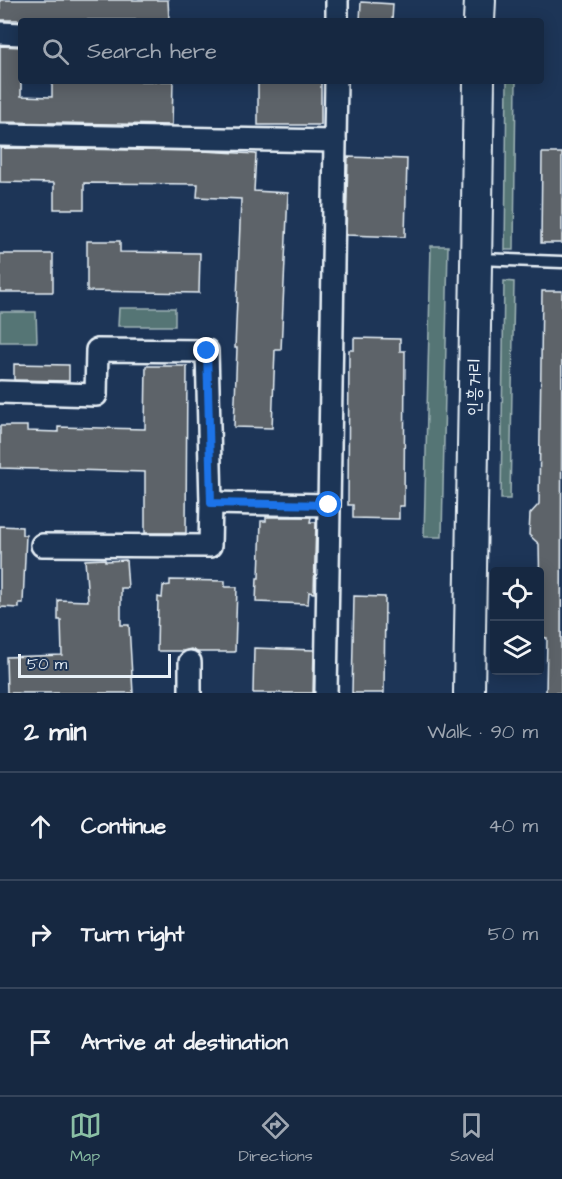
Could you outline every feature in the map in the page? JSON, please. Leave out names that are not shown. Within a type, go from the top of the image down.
[{"type":"main road","points":[[479,18],[480,0]]},
{"type":"main road","name":"인흥거리","points":[[469,693],[478,84]]},
{"type":"street","points":[[336,18],[337,0]]},
{"type":"street","points":[[0,33],[18,34]]},
{"type":"street","points":[[326,693],[336,84]]},
{"type":"street","points":[[0,135],[335,141]]},
{"type":"street","points":[[0,392],[96,395],[97,350],[207,351],[210,546],[42,545]]},
{"type":"street","points":[[211,503],[329,505]]},
{"type":"street","points":[[190,662],[190,693]]},
{"type":"lane","points":[[476,259],[562,262]]},
{"type":"green space","points":[[507,84],[516,84],[514,250],[505,250]]},
{"type":"green space","points":[[431,246],[448,246],[442,537],[424,537]]},
{"type":"green space","points":[[504,281],[514,282],[510,499],[501,499]]},
{"type":"green space","points":[[119,308],[175,308],[175,326],[118,326]]},
{"type":"green space","points":[[0,312],[36,312],[37,342],[0,342]]},
{"type":"building","points":[[0,0],[168,0],[169,18],[0,20]]},
{"type":"building","points":[[361,2],[393,4],[392,18],[360,18]]},
{"type":"building","points":[[0,46],[18,47],[18,84],[21,84],[21,96],[52,97],[52,84],[173,84],[172,125],[0,122]]},
{"type":"building","points":[[258,84],[321,84],[321,125],[258,125]]},
{"type":"building","points":[[0,148],[256,154],[254,191],[288,193],[281,350],[275,350],[272,428],[234,427],[241,199],[197,197],[198,184],[84,183],[84,209],[54,209],[54,183],[0,182]]},
{"type":"building","points":[[542,153],[562,153],[562,243],[541,243]]},
{"type":"building","points":[[348,157],[407,159],[405,237],[346,235]]},
{"type":"building","points":[[87,241],[120,241],[120,252],[200,253],[199,293],[87,291]]},
{"type":"building","points":[[0,254],[53,254],[53,292],[0,292]]},
{"type":"building","points":[[542,291],[562,291],[561,693],[546,693],[547,638],[544,638],[544,567],[539,567],[539,544],[529,535],[530,514],[539,504]]},
{"type":"building","points":[[354,338],[400,339],[400,351],[405,351],[404,506],[399,506],[399,519],[353,518],[353,505],[348,505],[349,350],[354,350]]},
{"type":"building","points":[[14,364],[69,365],[69,381],[14,380]]},
{"type":"building","points":[[146,366],[187,366],[186,533],[145,533],[145,472],[0,468],[0,426],[27,426],[27,431],[58,432],[58,427],[145,429]]},
{"type":"building","points":[[266,517],[311,517],[310,522],[316,522],[314,593],[309,592],[308,604],[256,602],[261,521],[266,521]]},
{"type":"building","points":[[0,526],[22,527],[22,535],[26,535],[23,603],[19,603],[19,608],[0,607]]},
{"type":"building","points":[[105,559],[105,561],[126,560],[128,588],[121,588],[121,625],[129,625],[133,693],[7,693],[6,657],[62,655],[58,600],[88,601],[85,560]]},
{"type":"building","points":[[170,580],[225,581],[225,587],[237,587],[235,652],[197,652],[191,649],[157,651],[158,597],[162,598],[163,586],[170,585]]},
{"type":"building","points":[[354,596],[385,597],[384,693],[352,693]]},
{"type":"building","points":[[254,648],[314,650],[313,693],[253,693]]},
{"type":"route","points":[[207,351],[211,503],[329,505]]}]
